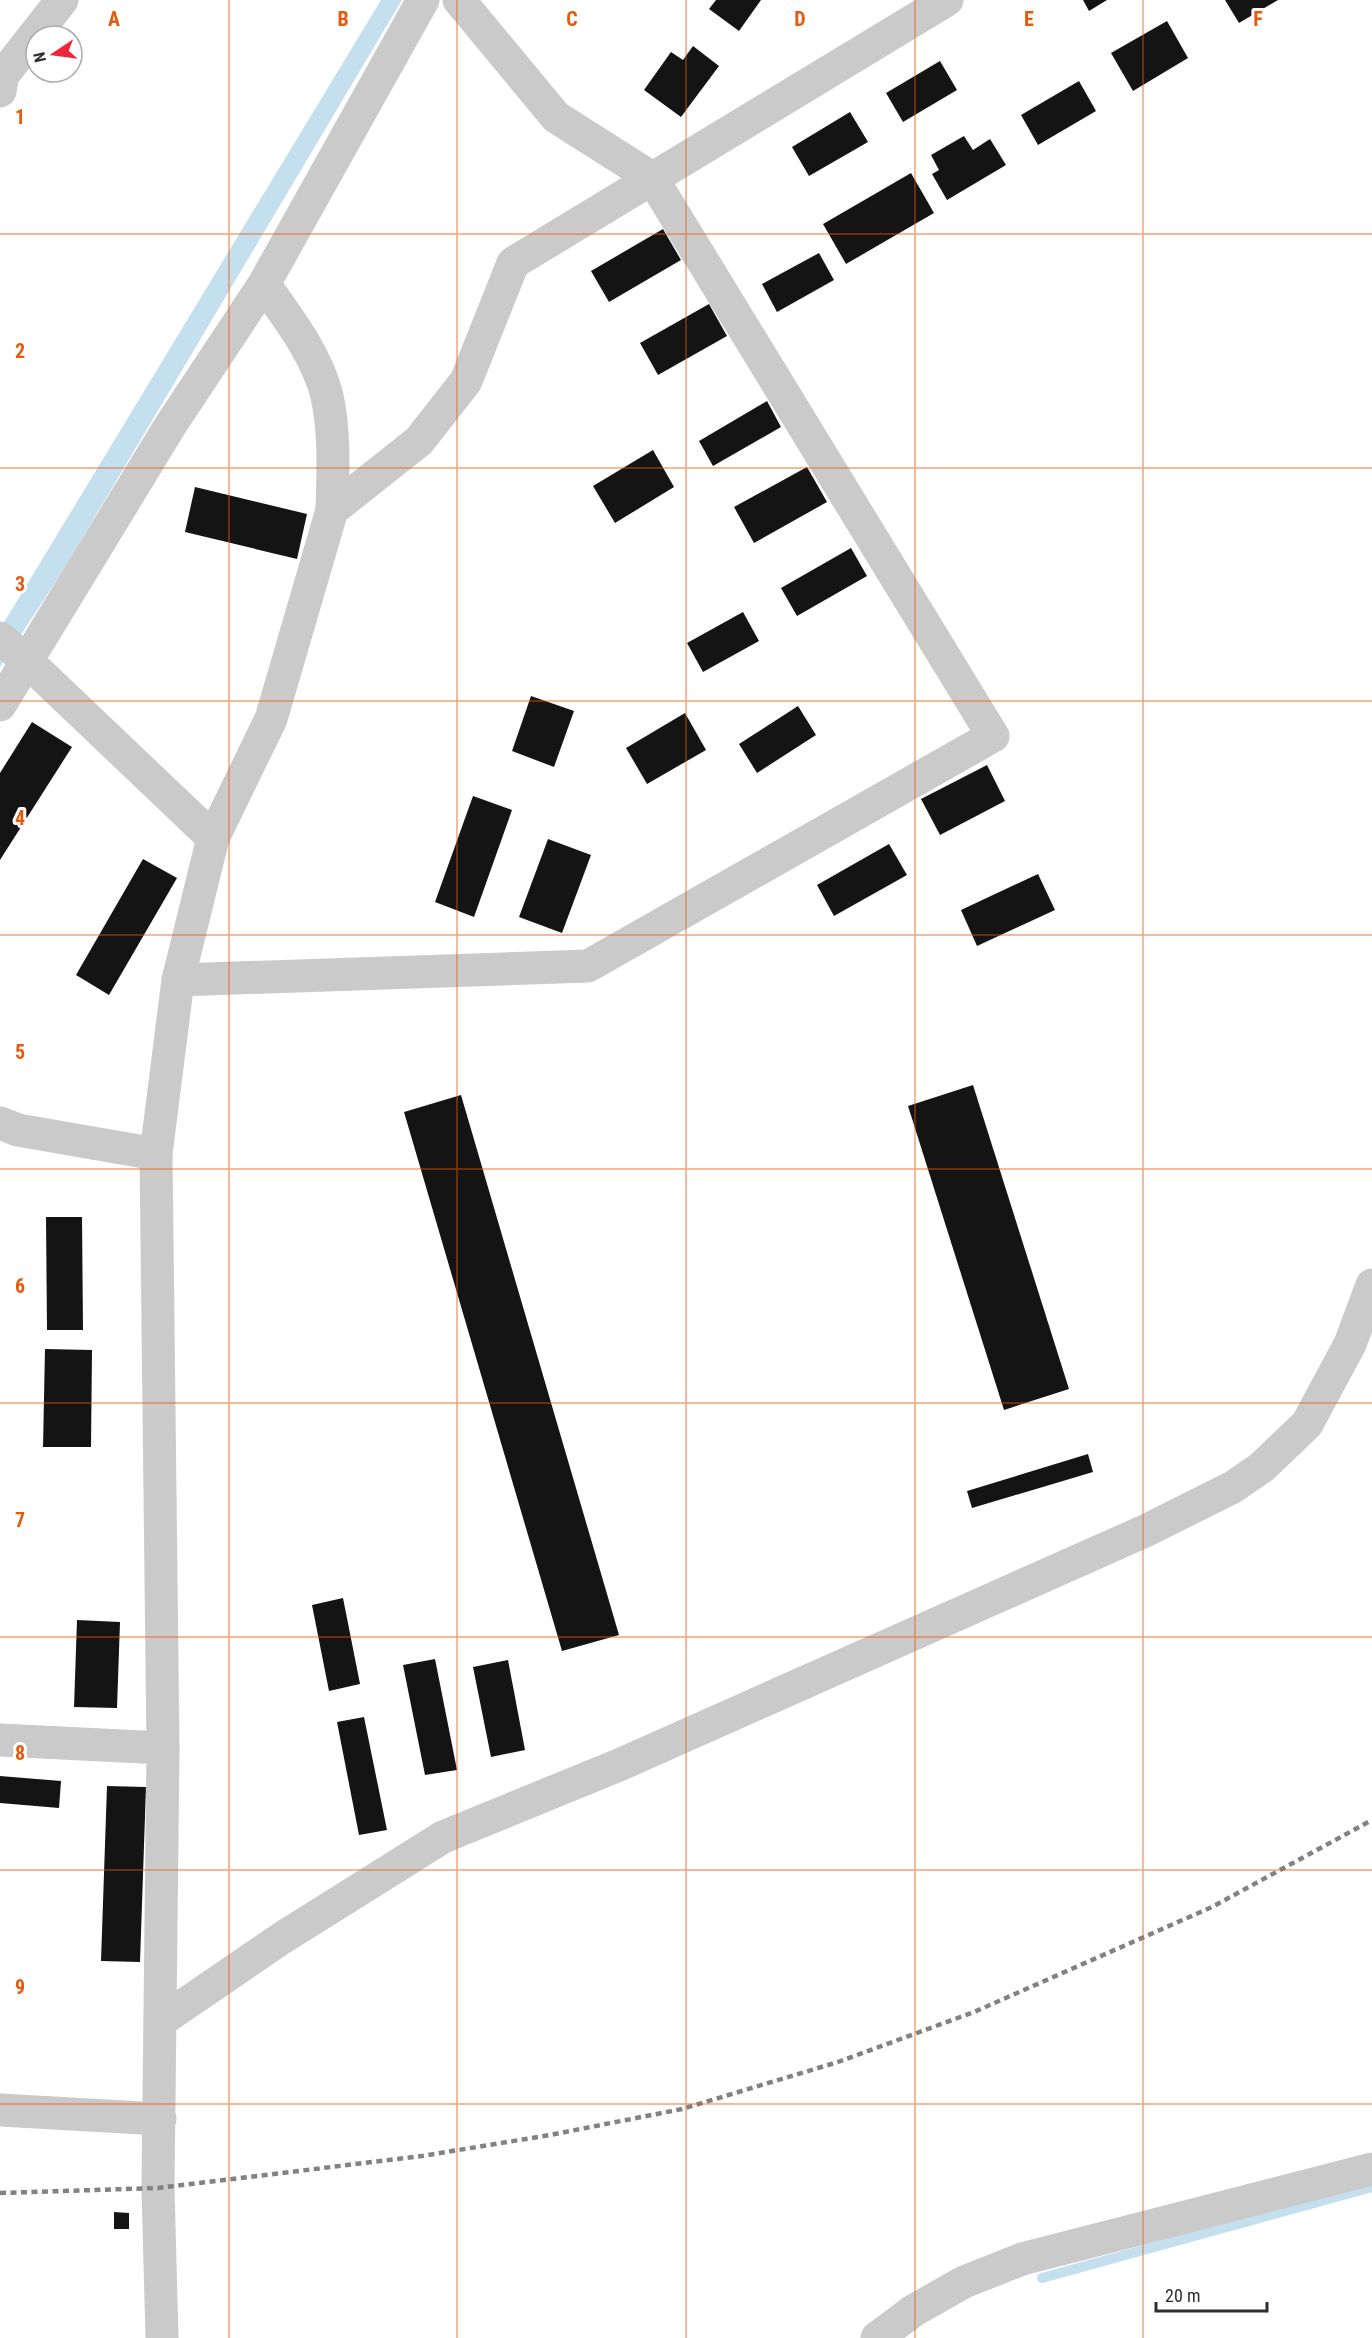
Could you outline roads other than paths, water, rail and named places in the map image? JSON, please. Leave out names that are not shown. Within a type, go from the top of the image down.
[{"type":"street","points":[[0,91],[3,75],[62,0]]},
{"type":"street","points":[[0,705],[13,649],[170,426],[264,284],[423,0]]},
{"type":"street","points":[[178,980],[588,966],[993,736],[652,178],[556,117],[459,0]]},
{"type":"street","points":[[332,510],[419,441],[466,381],[513,263],[947,0]]},
{"type":"street","points":[[162,2338],[158,2188],[162,2020],[163,1748],[156,1154],[178,980],[213,838],[272,719],[332,510],[333,438],[326,394],[297,330],[264,284]]},
{"type":"street","points":[[13,649],[213,838]]},
{"type":"street","points":[[0,1123],[18,1130],[156,1154]]},
{"type":"street","points":[[162,2020],[282,1938],[443,1837],[630,1761],[1145,1532],[1233,1487],[1262,1467],[1307,1424],[1366,1314],[1372,1285]]},
{"type":"street","points":[[0,1740],[163,1748]]},
{"type":"street","points":[[0,2110],[160,2119]]},
{"type":"street","points":[[877,2338],[913,2311],[964,2282],[1022,2259],[1372,2169]]},
{"type":"water","points":[[381,0],[402,0],[65,567],[0,667],[0,629]]},
{"type":"waterway","points":[[1042,2278],[1372,2187]]},
{"type":"railway","points":[[0,2193],[158,2188],[422,2156],[550,2135],[682,2109],[838,2062],[974,2012],[1212,1907],[1372,1820]]}]
